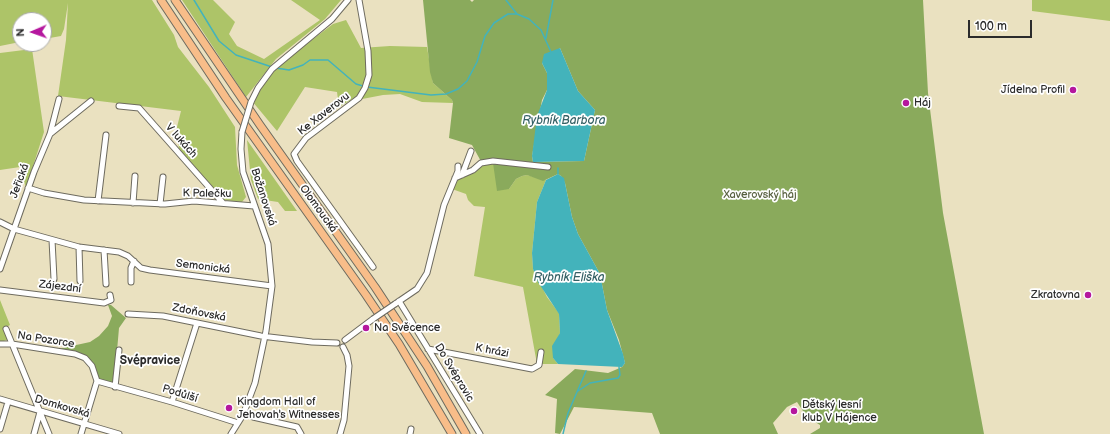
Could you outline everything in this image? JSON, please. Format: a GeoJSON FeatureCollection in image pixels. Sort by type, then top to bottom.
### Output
{"type":"FeatureCollection","features":[{"type":"Feature","properties":{"kind":"highway","name":"Olomoucká"},"geometry":{"type":"LineString","coordinates":[[161,0],[226,98],[370,301],[429,394],[452,434]]}},
{"type":"Feature","properties":{"kind":"highway","name":"Olomoucká"},"geometry":{"type":"LineString","coordinates":[[175,0],[256,119],[380,293],[427,366],[466,434]]}},
{"type":"Feature","properties":{"kind":"street","name":"Božanovská"},"geometry":{"type":"LineString","coordinates":[[231,434],[246,408],[255,383],[265,336],[272,286],[268,244],[246,183],[241,160],[242,132],[251,102],[258,88],[273,68],[332,19],[348,0]]}},
{"type":"Feature","properties":{"kind":"street","name":"Ke Xaverovu"},"geometry":{"type":"LineString","coordinates":[[359,0],[368,51],[369,75],[366,86],[359,98],[306,138],[294,154],[297,161],[373,267]]}},
{"type":"Feature","properties":{"kind":"street","name":"Jeřická"},"geometry":{"type":"LineString","coordinates":[[0,269],[28,188],[50,134],[59,99]]}},
{"type":"Feature","properties":{"kind":"street"},"geometry":{"type":"LineString","coordinates":[[50,134],[91,101]]}},
{"type":"Feature","properties":{"kind":"street","name":"V lukách"},"geometry":{"type":"LineString","coordinates":[[119,106],[138,108],[222,203]]}},
{"type":"Feature","properties":{"kind":"street"},"geometry":{"type":"LineString","coordinates":[[98,201],[106,135]]}},
{"type":"Feature","properties":{"kind":"street"},"geometry":{"type":"LineString","coordinates":[[461,176],[465,171],[472,150]]}},
{"type":"Feature","properties":{"kind":"street"},"geometry":{"type":"LineString","coordinates":[[455,178],[473,170],[481,163],[493,162],[548,167]]}},
{"type":"Feature","properties":{"kind":"street"},"geometry":{"type":"LineString","coordinates":[[343,347],[346,343],[345,340],[417,289],[427,273],[444,205],[459,169],[458,166]]}},
{"type":"Feature","properties":{"kind":"street"},"geometry":{"type":"LineString","coordinates":[[134,204],[135,176]]}},
{"type":"Feature","properties":{"kind":"street"},"geometry":{"type":"LineString","coordinates":[[160,204],[163,177]]}},
{"type":"Feature","properties":{"kind":"street","name":"K Palečku"},"geometry":{"type":"LineString","coordinates":[[28,188],[68,197],[134,204],[160,204],[194,201],[254,206]]}},
{"type":"Feature","properties":{"kind":"street","name":"Semonická"},"geometry":{"type":"LineString","coordinates":[[0,222],[14,229],[79,247],[124,254],[141,268],[272,286]]}},
{"type":"Feature","properties":{"kind":"street"},"geometry":{"type":"LineString","coordinates":[[52,240],[54,279]]}},
{"type":"Feature","properties":{"kind":"street"},"geometry":{"type":"LineString","coordinates":[[79,247],[80,280]]}},
{"type":"Feature","properties":{"kind":"street"},"geometry":{"type":"LineString","coordinates":[[104,250],[106,284]]}},
{"type":"Feature","properties":{"kind":"street"},"geometry":{"type":"LineString","coordinates":[[131,282],[131,268],[134,261]]}},
{"type":"Feature","properties":{"kind":"street","name":"Zájezdní"},"geometry":{"type":"LineString","coordinates":[[0,290],[104,303],[112,300],[110,295]]}},
{"type":"Feature","properties":{"kind":"street","name":"Do Svépravic"},"geometry":{"type":"LineString","coordinates":[[397,303],[428,349],[480,434]]}},
{"type":"Feature","properties":{"kind":"street","name":"Zdoňovská"},"geometry":{"type":"LineString","coordinates":[[128,314],[163,316],[265,336],[312,342],[337,343]]}},
{"type":"Feature","properties":{"kind":"street"},"geometry":{"type":"LineString","coordinates":[[172,402],[197,323]]}},
{"type":"Feature","properties":{"kind":"street"},"geometry":{"type":"LineString","coordinates":[[6,329],[49,434]]}},
{"type":"Feature","properties":{"kind":"street"},"geometry":{"type":"LineString","coordinates":[[340,434],[344,420],[349,366],[348,355],[343,347],[339,347],[337,343],[340,338],[345,340]]}},
{"type":"Feature","properties":{"kind":"street","name":"Na Pozorce"},"geometry":{"type":"LineString","coordinates":[[0,344],[12,344],[75,354],[85,358],[92,366],[97,381]]}},
{"type":"Feature","properties":{"kind":"street","name":"K hrázi"},"geometry":{"type":"LineString","coordinates":[[428,349],[532,369],[540,364],[541,352]]}},
{"type":"Feature","properties":{"kind":"street"},"geometry":{"type":"LineString","coordinates":[[115,387],[119,350]]}},
{"type":"Feature","properties":{"kind":"street"},"geometry":{"type":"LineString","coordinates":[[80,434],[97,381]]}},
{"type":"Feature","properties":{"kind":"street","name":"Podůlší"},"geometry":{"type":"LineString","coordinates":[[97,381],[172,402],[238,423]]}},
{"type":"Feature","properties":{"kind":"street","name":"Domkovská"},"geometry":{"type":"LineString","coordinates":[[0,399],[119,434]]}},
{"type":"Feature","properties":{"kind":"street"},"geometry":{"type":"LineString","coordinates":[[0,429],[8,402]]}},
{"type":"Feature","properties":{"kind":"street"},"geometry":{"type":"LineString","coordinates":[[34,434],[40,411]]}},
{"type":"Feature","properties":{"kind":"street"},"geometry":{"type":"LineString","coordinates":[[253,417],[297,427],[301,434]]}},
{"type":"Feature","properties":{"kind":"green space"},"geometry":{"type":"Polygon","coordinates":[[[0,0],[152,0],[174,35],[178,47],[209,87],[235,127],[237,165],[246,197],[242,202],[223,200],[179,150],[177,127],[181,111],[58,96],[66,40],[68,3],[64,29],[61,36],[52,38],[52,12],[12,12],[12,44],[0,46],[0,0]]]}},
{"type":"Feature","properties":{"kind":"green space"},"geometry":{"type":"Polygon","coordinates":[[[182,0],[213,0],[235,22],[229,34],[237,46],[264,59],[320,20],[291,0],[341,0],[325,19],[276,59],[246,97],[182,0]]]}},
{"type":"Feature","properties":{"kind":"green space","name":"Xaverovský háj"},"geometry":{"type":"Polygon","coordinates":[[[423,0],[470,0],[472,2],[474,0],[923,0],[928,93],[943,213],[984,434],[810,434],[820,428],[820,425],[807,417],[797,402],[787,407],[773,423],[778,434],[660,434],[652,413],[574,407],[560,434],[555,433],[557,399],[545,395],[575,369],[608,373],[622,367],[625,363],[619,340],[607,310],[600,274],[578,234],[572,217],[565,183],[561,176],[558,174],[543,181],[527,175],[522,176],[516,179],[509,189],[497,191],[493,163],[483,165],[472,145],[449,138],[453,103],[452,100],[433,83],[430,72],[423,0]],[[560,48],[542,63],[547,73],[547,90],[542,100],[532,156],[533,162],[584,161],[595,110],[578,91],[560,48]]]}},
{"type":"Feature","properties":{"kind":"green space"},"geometry":{"type":"Polygon","coordinates":[[[1032,0],[1110,0],[1110,21],[1032,11],[1032,0]]]}},
{"type":"Feature","properties":{"kind":"green space"},"geometry":{"type":"Polygon","coordinates":[[[346,20],[361,48],[390,46],[427,47],[433,83],[452,100],[453,103],[422,102],[400,94],[383,95],[357,100],[354,98],[339,107],[337,92],[305,87],[277,131],[252,101],[268,77],[288,58],[333,24],[346,20]]]}},
{"type":"Feature","properties":{"kind":"green space"},"geometry":{"type":"Polygon","coordinates":[[[32,52],[44,132],[26,188],[20,167],[0,170],[0,53],[32,52]]]}},
{"type":"Feature","properties":{"kind":"green space"},"geometry":{"type":"Polygon","coordinates":[[[247,140],[297,211],[285,211],[278,202],[258,199],[251,180],[247,140]]]}},
{"type":"Feature","properties":{"kind":"green space"},"geometry":{"type":"Polygon","coordinates":[[[493,163],[509,189],[516,179],[522,176],[527,175],[546,180],[537,202],[532,253],[533,269],[547,297],[559,313],[560,333],[553,358],[558,364],[537,364],[523,287],[474,276],[485,207],[474,206],[468,200],[466,194],[452,189],[457,180],[483,165],[493,163]]]}},
{"type":"Feature","properties":{"kind":"green space"},"geometry":{"type":"Polygon","coordinates":[[[0,300],[10,325],[5,328],[7,340],[0,342],[0,300]]]}},
{"type":"Feature","properties":{"kind":"green space"},"geometry":{"type":"Polygon","coordinates":[[[108,305],[111,305],[126,318],[119,328],[114,385],[97,379],[93,366],[87,357],[79,353],[58,349],[90,342],[99,336],[108,326],[112,316],[108,305]]]}},
{"type":"Feature","properties":{"kind":"water","name":"Rybník Barbora"},"geometry":{"type":"Polygon","coordinates":[[[560,48],[578,91],[595,110],[584,161],[533,162],[532,156],[537,116],[547,90],[547,73],[542,63],[544,54],[560,48]]]}},
{"type":"Feature","properties":{"kind":"water","name":"Rybník Eliška"},"geometry":{"type":"Polygon","coordinates":[[[558,174],[564,178],[572,217],[578,234],[600,274],[607,310],[623,354],[625,363],[622,367],[558,364],[553,358],[552,346],[560,333],[559,314],[538,282],[533,269],[532,253],[537,202],[546,180],[558,174]]]}},
{"type":"Feature","properties":{"kind":"waterway"},"geometry":{"type":"LineString","coordinates":[[194,0],[219,41],[236,55],[272,67]]}},
{"type":"Feature","properties":{"kind":"waterway"},"geometry":{"type":"LineString","coordinates":[[506,0],[517,14]]}},
{"type":"Feature","properties":{"kind":"waterway"},"geometry":{"type":"LineString","coordinates":[[546,38],[553,0]]}},
{"type":"Feature","properties":{"kind":"waterway"},"geometry":{"type":"LineString","coordinates":[[367,87],[431,95],[446,94],[458,89],[467,81],[477,62],[485,36],[494,23],[508,14],[517,14],[529,19],[541,30],[551,52]]}},
{"type":"Feature","properties":{"kind":"waterway"},"geometry":{"type":"LineString","coordinates":[[276,68],[289,70],[303,65],[310,60],[328,60],[356,84],[363,86]]}},
{"type":"Feature","properties":{"kind":"waterway"},"geometry":{"type":"LineString","coordinates":[[558,168],[558,174]]}},
{"type":"Feature","properties":{"kind":"waterway"},"geometry":{"type":"LineString","coordinates":[[578,391],[590,383],[618,378],[620,375],[619,367]]}},
{"type":"Feature","properties":{"kind":"waterway"},"geometry":{"type":"LineString","coordinates":[[563,434],[568,413],[586,371]]}},
{"type":"Feature","properties":{"kind":"place","name":"Jídelna Profil"},"geometry":{"type":"Point","coordinates":[1073,90]}},
{"type":"Feature","properties":{"kind":"place","name":"Háj"},"geometry":{"type":"Point","coordinates":[906,103]}},
{"type":"Feature","properties":{"kind":"place","name":"Zkratovna"},"geometry":{"type":"Point","coordinates":[1088,295]}},
{"type":"Feature","properties":{"kind":"place","name":"Na Svěcence"},"geometry":{"type":"Point","coordinates":[366,328]}},
{"type":"Feature","properties":{"kind":"place","name":"Kingdom Hall of Jehovah's Witnesses"},"geometry":{"type":"Point","coordinates":[229,408]}},
{"type":"Feature","properties":{"kind":"place","name":"Dětský lesní klub V Hájence"},"geometry":{"type":"Point","coordinates":[794,411]}},
{"type":"Feature","properties":{"kind":"district","name":"Svépravice"},"geometry":{"type":"Point","coordinates":[150,361]}}]}
